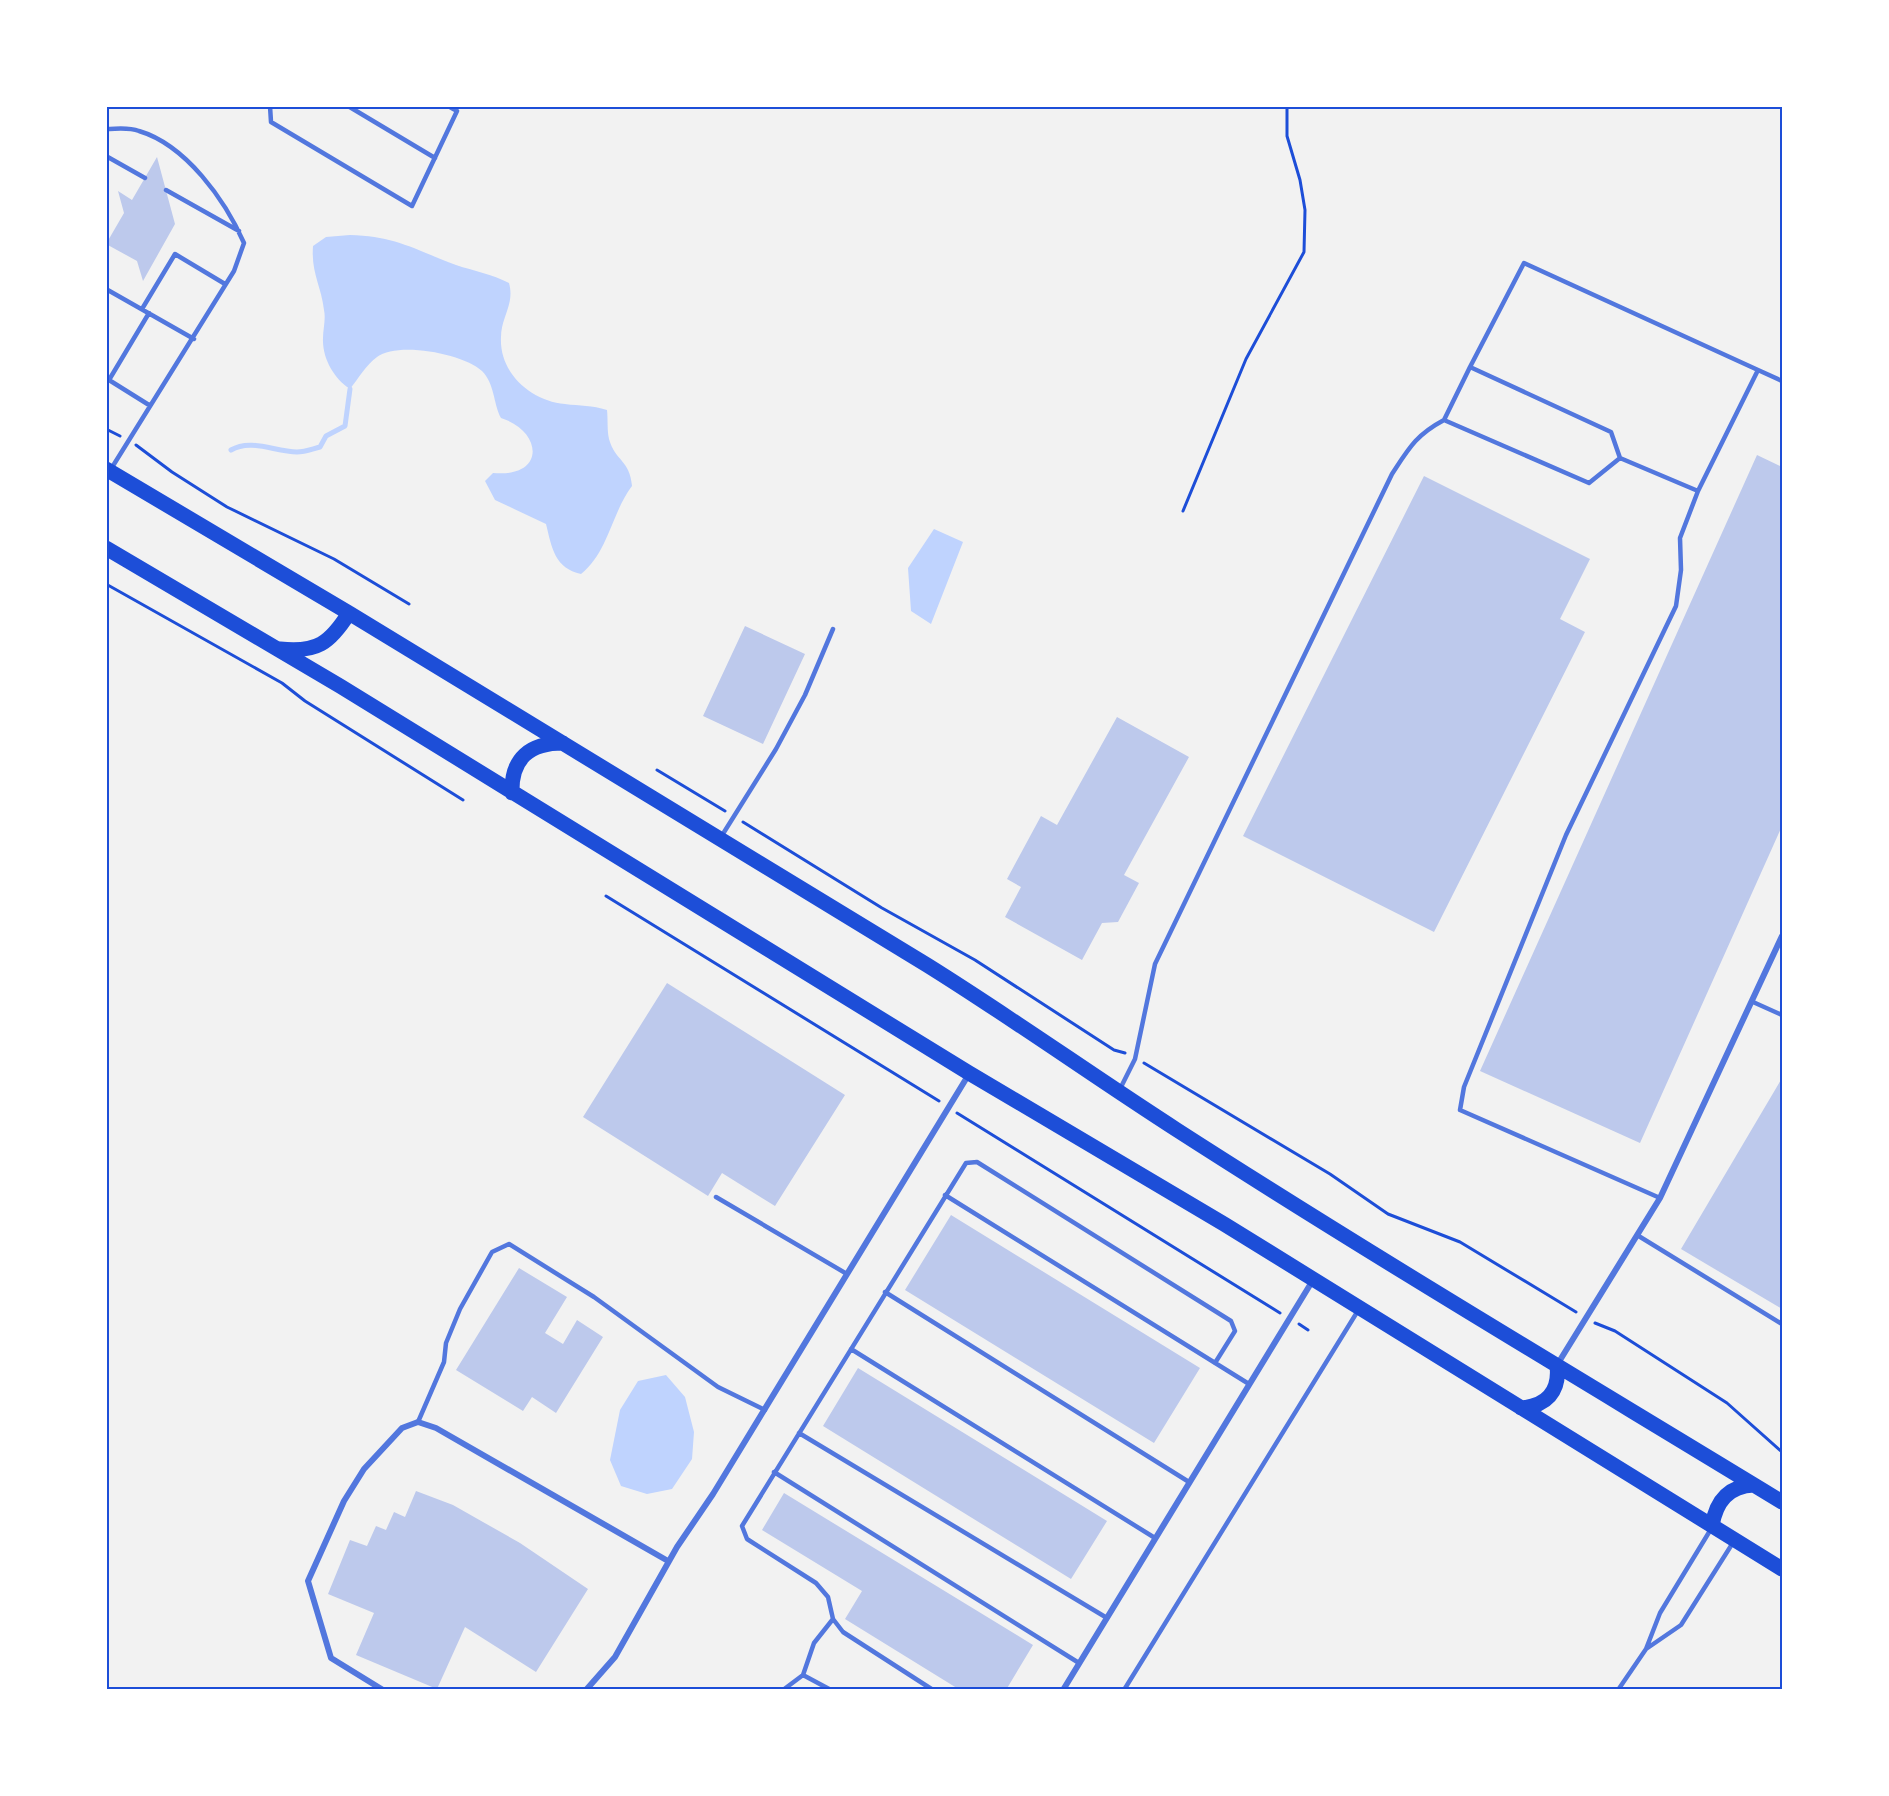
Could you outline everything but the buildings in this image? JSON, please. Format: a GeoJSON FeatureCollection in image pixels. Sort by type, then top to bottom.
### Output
{"type":"FeatureCollection","features":[{"type":"Feature","properties":{"kind":"main road"},"geometry":{"type":"LineString","coordinates":[[108,470],[349,613],[997,1009],[1119,1091],[1405,1274],[1782,1502]]}},
{"type":"Feature","properties":{"kind":"main road"},"geometry":{"type":"LineString","coordinates":[[106,548],[277,648],[969,1073],[1360,1308],[1782,1569]]}},
{"type":"Feature","properties":{"kind":"main road"},"geometry":{"type":"LineString","coordinates":[[277,648],[306,650],[317,646],[336,633],[349,613]]}},
{"type":"Feature","properties":{"kind":"main road"},"geometry":{"type":"LineString","coordinates":[[512,793],[514,771],[527,753],[546,743],[563,743]]}},
{"type":"Feature","properties":{"kind":"main road"},"geometry":{"type":"LineString","coordinates":[[1521,1408],[1536,1407],[1552,1395],[1558,1376],[1557,1366]]}},
{"type":"Feature","properties":{"kind":"main road"},"geometry":{"type":"LineString","coordinates":[[1712,1526],[1718,1506],[1724,1496],[1742,1485],[1754,1485]]}},
{"type":"Feature","properties":{"kind":"street"},"geometry":{"type":"LineString","coordinates":[[1557,1366],[1660,1198],[1782,936]]}},
{"type":"Feature","properties":{"kind":"street"},"geometry":{"type":"LineString","coordinates":[[586,1689],[615,1657],[668,1562],[765,1410],[969,1073]]}},
{"type":"Feature","properties":{"kind":"street"},"geometry":{"type":"LineString","coordinates":[[1063,1689],[1313,1280]]}},
{"type":"Feature","properties":{"kind":"street"},"geometry":{"type":"LineString","coordinates":[[383,1689],[331,1658],[308,1581],[353,1484],[402,1428],[418,1422],[435,1428],[668,1562]]}},
{"type":"Feature","properties":{"kind":"lane"},"geometry":{"type":"LineString","coordinates":[[270,106],[271,122],[412,206],[457,111],[448,106]]}},
{"type":"Feature","properties":{"kind":"lane"},"geometry":{"type":"LineString","coordinates":[[348,106],[435,158]]}},
{"type":"Feature","properties":{"kind":"lane"},"geometry":{"type":"LineString","coordinates":[[106,129],[126,128],[140,131],[168,145],[212,186],[230,212],[244,243],[234,271],[194,339],[108,470]]}},
{"type":"Feature","properties":{"kind":"lane"},"geometry":{"type":"LineString","coordinates":[[106,156],[145,178]]}},
{"type":"Feature","properties":{"kind":"lane"},"geometry":{"type":"LineString","coordinates":[[166,190],[239,231]]}},
{"type":"Feature","properties":{"kind":"lane"},"geometry":{"type":"LineString","coordinates":[[142,309],[175,254],[225,284]]}},
{"type":"Feature","properties":{"kind":"lane"},"geometry":{"type":"LineString","coordinates":[[1119,1091],[1135,1059],[1155,964],[1392,474],[1423,432],[1444,420],[1524,263],[1782,381]]}},
{"type":"Feature","properties":{"kind":"lane"},"geometry":{"type":"LineString","coordinates":[[106,289],[194,339]]}},
{"type":"Feature","properties":{"kind":"lane"},"geometry":{"type":"LineString","coordinates":[[149,314],[110,380],[149,405]]}},
{"type":"Feature","properties":{"kind":"lane"},"geometry":{"type":"LineString","coordinates":[[1470,367],[1611,432],[1620,458],[1698,491]]}},
{"type":"Feature","properties":{"kind":"lane"},"geometry":{"type":"LineString","coordinates":[[1660,1198],[1460,1110],[1464,1087],[1566,835],[1676,606],[1681,570],[1680,538],[1698,491],[1758,370]]}},
{"type":"Feature","properties":{"kind":"lane"},"geometry":{"type":"LineString","coordinates":[[1444,420],[1588,483],[1620,458]]}},
{"type":"Feature","properties":{"kind":"lane"},"geometry":{"type":"LineString","coordinates":[[719,839],[751,792],[786,731],[833,629]]}},
{"type":"Feature","properties":{"kind":"lane"},"geometry":{"type":"LineString","coordinates":[[1753,1002],[1782,1015]]}},
{"type":"Feature","properties":{"kind":"lane"},"geometry":{"type":"LineString","coordinates":[[933,1689],[843,1632],[833,1618],[828,1597],[816,1583],[747,1539],[742,1526],[966,1163],[977,1162],[1231,1321],[1235,1331],[1215,1363]]}},
{"type":"Feature","properties":{"kind":"lane"},"geometry":{"type":"LineString","coordinates":[[945,1195],[1249,1384]]}},
{"type":"Feature","properties":{"kind":"lane"},"geometry":{"type":"LineString","coordinates":[[716,1197],[847,1274]]}},
{"type":"Feature","properties":{"kind":"lane"},"geometry":{"type":"LineString","coordinates":[[1637,1235],[1782,1323]]}},
{"type":"Feature","properties":{"kind":"lane"},"geometry":{"type":"LineString","coordinates":[[418,1422],[444,1362],[446,1343],[460,1309],[492,1252],[508,1244],[594,1297],[718,1387],[765,1410]]}},
{"type":"Feature","properties":{"kind":"lane"},"geometry":{"type":"LineString","coordinates":[[885,1292],[1189,1482]]}},
{"type":"Feature","properties":{"kind":"lane"},"geometry":{"type":"LineString","coordinates":[[1124,1689],[1360,1308]]}},
{"type":"Feature","properties":{"kind":"lane"},"geometry":{"type":"LineString","coordinates":[[851,1349],[1155,1538]]}},
{"type":"Feature","properties":{"kind":"lane"},"geometry":{"type":"LineString","coordinates":[[798,1433],[1107,1618]]}},
{"type":"Feature","properties":{"kind":"lane"},"geometry":{"type":"LineString","coordinates":[[774,1473],[1079,1664]]}},
{"type":"Feature","properties":{"kind":"lane"},"geometry":{"type":"LineString","coordinates":[[1618,1689],[1646,1649],[1660,1613],[1712,1526]]}},
{"type":"Feature","properties":{"kind":"lane"},"geometry":{"type":"LineString","coordinates":[[1646,1649],[1681,1625],[1734,1540]]}},
{"type":"Feature","properties":{"kind":"lane"},"geometry":{"type":"LineString","coordinates":[[783,1689],[803,1675],[814,1643],[833,1618]]}},
{"type":"Feature","properties":{"kind":"lane"},"geometry":{"type":"LineString","coordinates":[[803,1675],[831,1689]]}},
{"type":"Feature","properties":{"kind":"path"},"geometry":{"type":"LineString","coordinates":[[1183,511],[1246,359],[1304,252],[1305,210],[1300,180],[1287,136],[1287,106]]}},
{"type":"Feature","properties":{"kind":"path"},"geometry":{"type":"LineString","coordinates":[[106,429],[129,441],[227,507],[334,559],[409,604]]}},
{"type":"Feature","properties":{"kind":"path"},"geometry":{"type":"LineString","coordinates":[[106,584],[282,683],[305,701],[463,800]]}},
{"type":"Feature","properties":{"kind":"path"},"geometry":{"type":"LineString","coordinates":[[657,770],[882,908],[975,960],[1114,1050],[1135,1059],[1330,1174],[1388,1214],[1460,1242],[1572,1309]]}},
{"type":"Feature","properties":{"kind":"path"},"geometry":{"type":"LineString","coordinates":[[606,896],[934,1098]]}},
{"type":"Feature","properties":{"kind":"path"},"geometry":{"type":"LineString","coordinates":[[962,1116],[1279,1312]]}},
{"type":"Feature","properties":{"kind":"path"},"geometry":{"type":"LineString","coordinates":[[1300,1325],[1308,1330]]}},
{"type":"Feature","properties":{"kind":"path"},"geometry":{"type":"LineString","coordinates":[[1600,1326],[1615,1331],[1727,1403],[1782,1452]]}},
{"type":"Feature","properties":{"kind":"water"},"geometry":{"type":"Polygon","coordinates":[[[350,235],[393,241],[509,283],[509,304],[501,337],[505,362],[511,373],[529,391],[552,402],[607,410],[609,439],[631,477],[632,486],[619,508],[598,555],[581,574],[565,567],[560,562],[553,549],[546,524],[495,500],[485,481],[493,473],[510,473],[523,468],[530,461],[533,452],[531,442],[525,433],[515,424],[501,418],[492,388],[482,371],[461,359],[446,355],[400,350],[387,352],[373,360],[350,389],[334,374],[323,346],[325,313],[313,264],[313,246],[326,237],[350,235]]]}},
{"type":"Feature","properties":{"kind":"water"},"geometry":{"type":"Polygon","coordinates":[[[934,529],[963,542],[931,624],[911,611],[908,568],[934,529]]]}},
{"type":"Feature","properties":{"kind":"water"},"geometry":{"type":"Polygon","coordinates":[[[666,1375],[685,1397],[694,1432],[692,1459],[672,1489],[647,1494],[621,1486],[610,1460],[620,1410],[638,1381],[666,1375]]]}},
{"type":"Feature","properties":{"kind":"waterway"},"geometry":{"type":"LineString","coordinates":[[231,450],[247,445],[297,452],[320,447],[326,436],[345,426],[350,389]]}}]}
